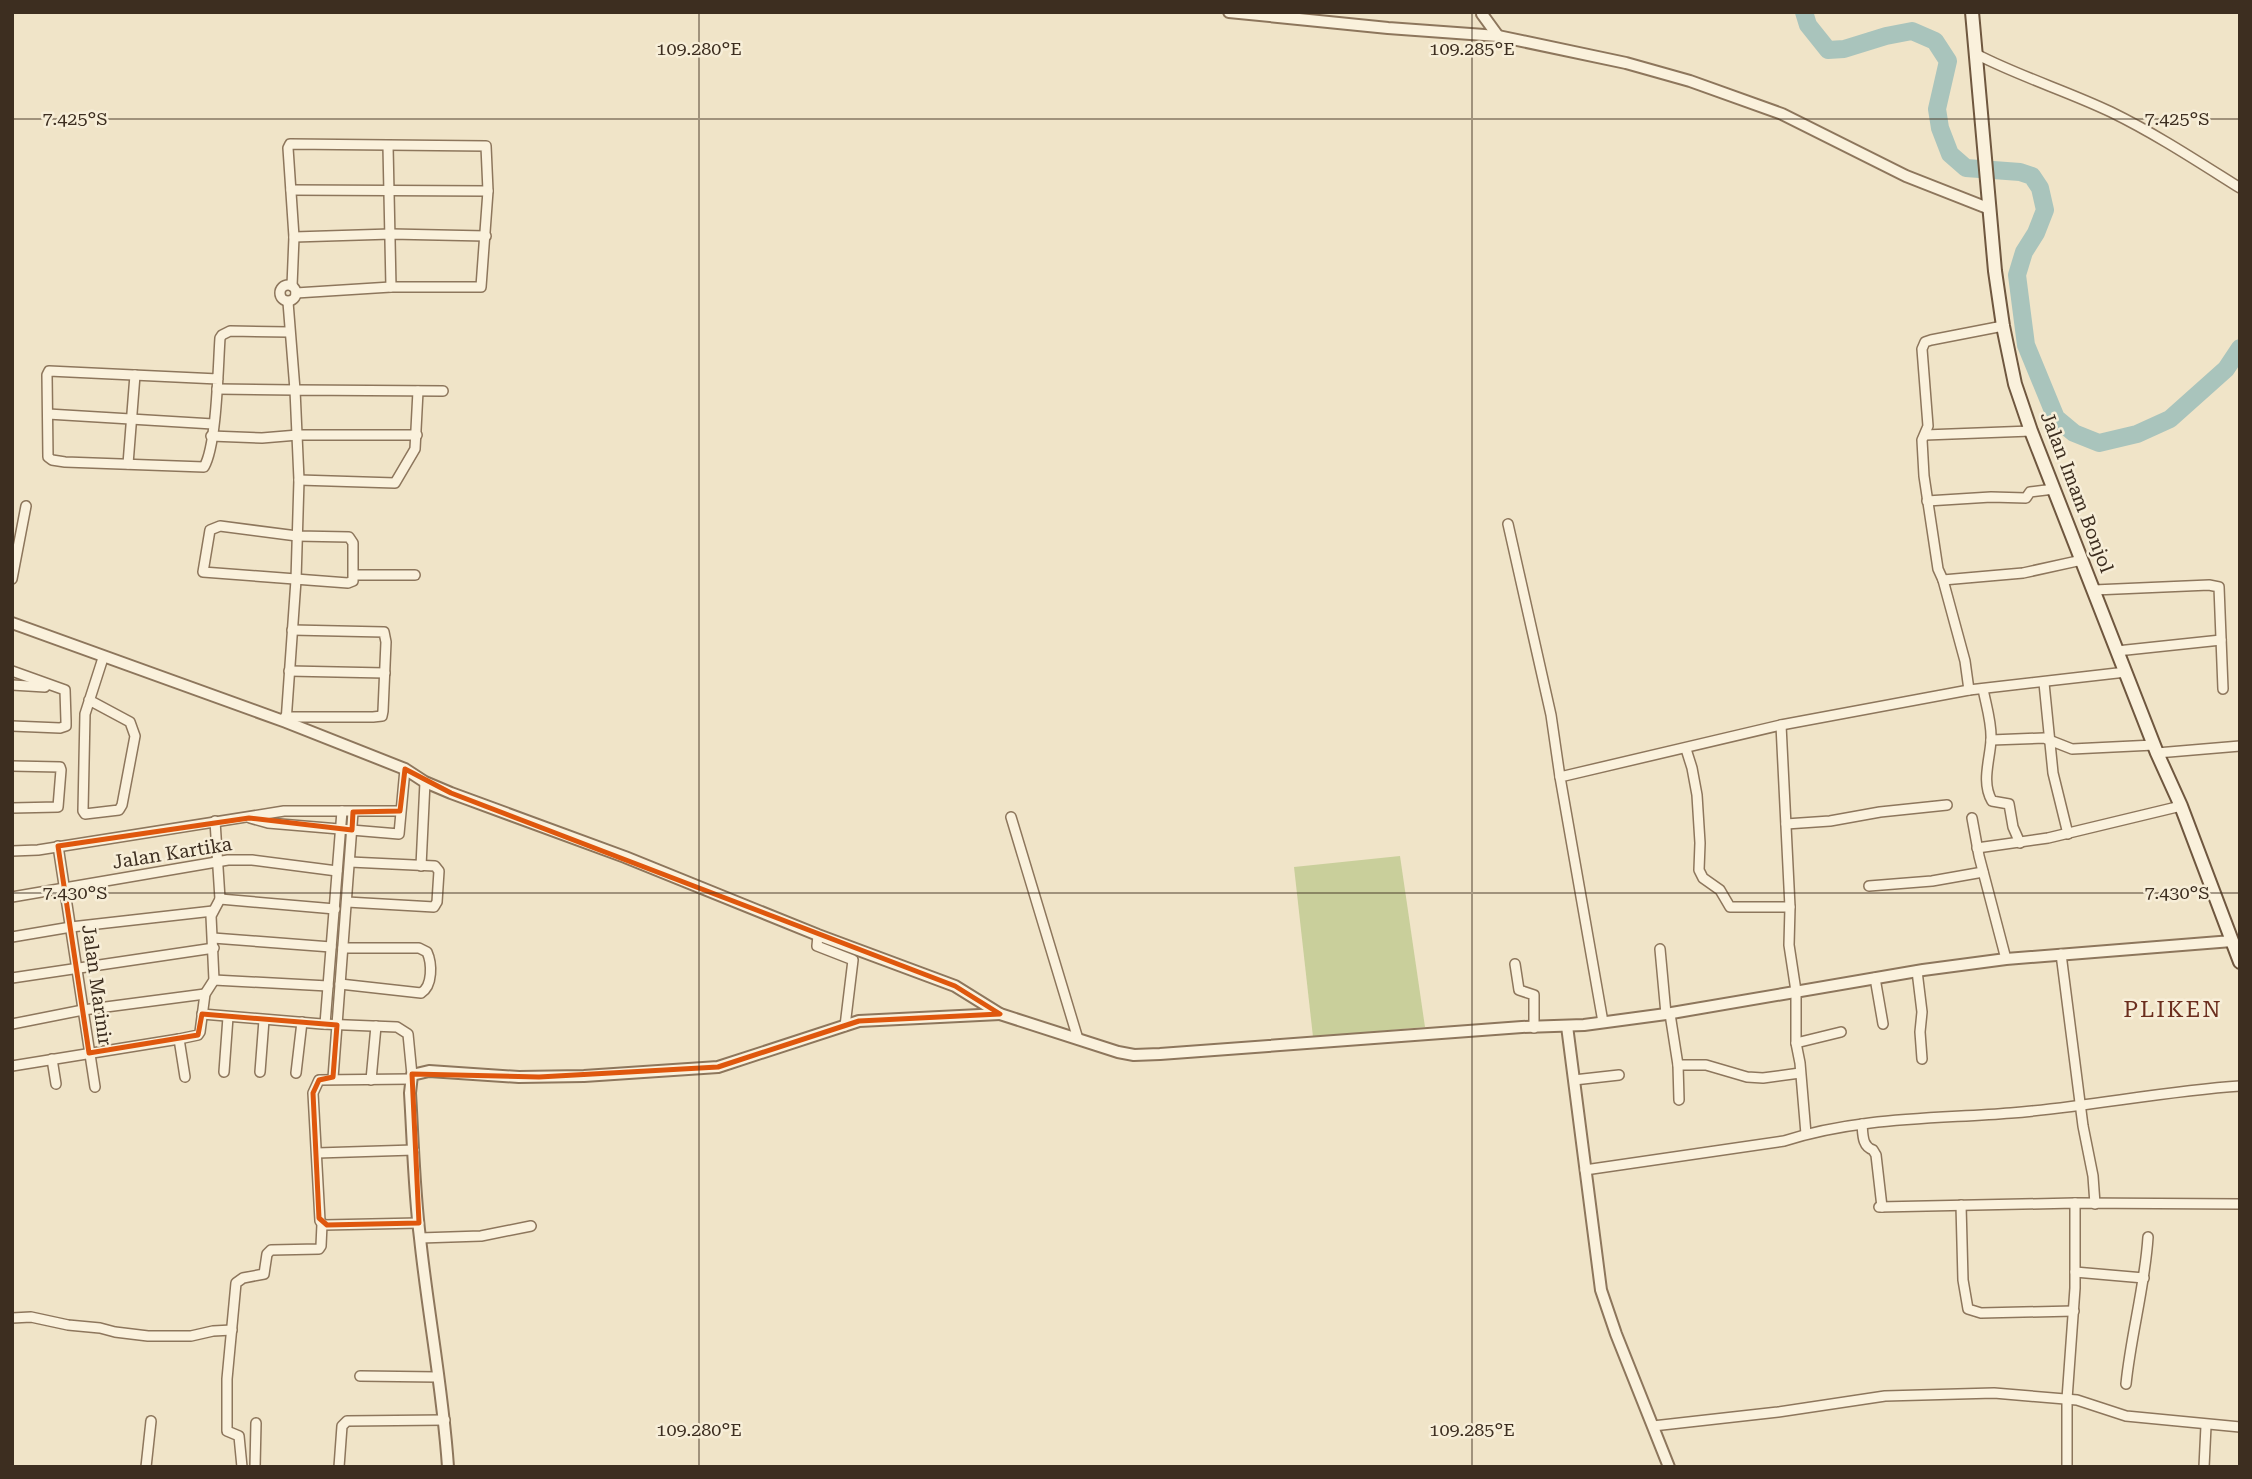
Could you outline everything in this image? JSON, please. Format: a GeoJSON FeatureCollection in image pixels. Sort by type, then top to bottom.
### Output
{"type":"FeatureCollection","features":[{"type":"Feature","properties":{"kind":"main road","name":"Jalan Imam Bonjol"},"geometry":{"type":"LineString","coordinates":[[1972,12],[2003,326],[2015,384],[2117,651],[2239,957]]}},
{"type":"Feature","properties":{"kind":"street"},"geometry":{"type":"LineString","coordinates":[[1229,12],[1498,36],[1626,63],[1690,81],[1782,114],[1906,176],[1990,209]]}},
{"type":"Feature","properties":{"kind":"street"},"geometry":{"type":"LineString","coordinates":[[1474,34],[1481,13]]}},
{"type":"Feature","properties":{"kind":"street"},"geometry":{"type":"LineString","coordinates":[[1481,13],[1498,36]]}},
{"type":"Feature","properties":{"kind":"street"},"geometry":{"type":"LineString","coordinates":[[1978,55],[2016,75],[2129,122],[2162,139],[2240,188]]}},
{"type":"Feature","properties":{"kind":"street"},"geometry":{"type":"LineString","coordinates":[[288,302],[281,299],[280,292],[284,286],[294,289],[480,288],[488,191],[486,146],[292,144],[288,148],[294,237],[294,289],[293,300],[288,302]]}},
{"type":"Feature","properties":{"kind":"street"},"geometry":{"type":"LineString","coordinates":[[388,146],[391,288]]}},
{"type":"Feature","properties":{"kind":"street"},"geometry":{"type":"LineString","coordinates":[[291,190],[488,191]]}},
{"type":"Feature","properties":{"kind":"street"},"geometry":{"type":"LineString","coordinates":[[294,237],[391,234],[486,236]]}},
{"type":"Feature","properties":{"kind":"street"},"geometry":{"type":"LineString","coordinates":[[286,720],[296,580],[299,480],[288,302]]}},
{"type":"Feature","properties":{"kind":"street"},"geometry":{"type":"LineString","coordinates":[[1969,690],[1965,660],[1938,569],[1927,501],[1922,455],[1922,440],[1928,426],[1922,345],[1937,338],[2003,326]]}},
{"type":"Feature","properties":{"kind":"street"},"geometry":{"type":"LineString","coordinates":[[289,332],[225,332],[220,338],[217,384],[213,424],[204,467],[50,460],[47,375],[50,371],[135,375],[217,384],[295,390],[443,391]]}},
{"type":"Feature","properties":{"kind":"street"},"geometry":{"type":"LineString","coordinates":[[128,464],[135,375]]}},
{"type":"Feature","properties":{"kind":"street"},"geometry":{"type":"LineString","coordinates":[[299,480],[393,484],[415,449],[418,391]]}},
{"type":"Feature","properties":{"kind":"street"},"geometry":{"type":"LineString","coordinates":[[48,414],[213,424]]}},
{"type":"Feature","properties":{"kind":"street"},"geometry":{"type":"LineString","coordinates":[[1925,435],[2031,431]]}},
{"type":"Feature","properties":{"kind":"street"},"geometry":{"type":"LineString","coordinates":[[211,436],[262,438],[298,435],[417,435]]}},
{"type":"Feature","properties":{"kind":"street"},"geometry":{"type":"LineString","coordinates":[[1927,501],[1991,496],[2026,498],[2030,492],[2054,489]]}},
{"type":"Feature","properties":{"kind":"street"},"geometry":{"type":"LineString","coordinates":[[12,579],[26,506]]}},
{"type":"Feature","properties":{"kind":"street"},"geometry":{"type":"LineString","coordinates":[[1508,524],[1550,715],[1603,1022]]}},
{"type":"Feature","properties":{"kind":"street"},"geometry":{"type":"LineString","coordinates":[[220,526],[297,536],[349,537],[354,543],[354,575],[353,581],[348,583],[205,573],[202,568],[213,527],[220,526]]}},
{"type":"Feature","properties":{"kind":"street"},"geometry":{"type":"LineString","coordinates":[[1943,580],[2023,573],[2082,560]]}},
{"type":"Feature","properties":{"kind":"street"},"geometry":{"type":"LineString","coordinates":[[354,575],[415,575]]}},
{"type":"Feature","properties":{"kind":"street"},"geometry":{"type":"LineString","coordinates":[[2094,590],[2216,585],[2220,588],[2223,689]]}},
{"type":"Feature","properties":{"kind":"street"},"geometry":{"type":"LineString","coordinates":[[12,623],[103,658],[286,720],[405,769],[425,782],[955,986],[1000,1014],[1134,1055],[1603,1022],[1668,1014],[1917,971],[2006,959],[2232,941]]}},
{"type":"Feature","properties":{"kind":"street"},"geometry":{"type":"LineString","coordinates":[[286,720],[382,716],[386,673],[384,632],[292,630]]}},
{"type":"Feature","properties":{"kind":"street"},"geometry":{"type":"LineString","coordinates":[[2117,651],[2221,640]]}},
{"type":"Feature","properties":{"kind":"street"},"geometry":{"type":"LineString","coordinates":[[89,700],[130,722],[135,736],[122,806],[119,810],[93,815],[83,811],[85,714],[89,700],[103,658]]}},
{"type":"Feature","properties":{"kind":"street"},"geometry":{"type":"LineString","coordinates":[[12,671],[53,688]]}},
{"type":"Feature","properties":{"kind":"street"},"geometry":{"type":"LineString","coordinates":[[289,671],[386,673]]}},
{"type":"Feature","properties":{"kind":"street"},"geometry":{"type":"LineString","coordinates":[[1560,777],[1781,725],[1969,690],[2126,672]]}},
{"type":"Feature","properties":{"kind":"street"},"geometry":{"type":"LineString","coordinates":[[2044,683],[2053,773],[2068,834]]}},
{"type":"Feature","properties":{"kind":"street"},"geometry":{"type":"LineString","coordinates":[[12,685],[65,690],[65,726],[12,726]]}},
{"type":"Feature","properties":{"kind":"street"},"geometry":{"type":"LineString","coordinates":[[1983,689],[1991,740],[1987,763],[1989,793],[1992,801],[2009,804],[2013,827],[2020,843]]}},
{"type":"Feature","properties":{"kind":"street"},"geometry":{"type":"LineString","coordinates":[[1781,725],[1790,908],[1789,944],[1796,991],[1796,1043],[1806,1134]]}},
{"type":"Feature","properties":{"kind":"street"},"geometry":{"type":"LineString","coordinates":[[1991,740],[2050,739],[2072,749],[2240,746]]}},
{"type":"Feature","properties":{"kind":"street"},"geometry":{"type":"LineString","coordinates":[[1686,749],[1697,795],[1700,843],[1698,867],[1701,876],[1720,890],[1730,907],[1790,908]]}},
{"type":"Feature","properties":{"kind":"street"},"geometry":{"type":"LineString","coordinates":[[12,766],[60,767],[61,781],[58,807],[12,808]]}},
{"type":"Feature","properties":{"kind":"street"},"geometry":{"type":"LineString","coordinates":[[249,818],[268,823],[399,834],[405,769]]}},
{"type":"Feature","properties":{"kind":"street"},"geometry":{"type":"LineString","coordinates":[[421,866],[425,782]]}},
{"type":"Feature","properties":{"kind":"street"},"geometry":{"type":"LineString","coordinates":[[1786,824],[1830,821],[1947,805]]}},
{"type":"Feature","properties":{"kind":"street"},"geometry":{"type":"LineString","coordinates":[[1977,848],[2068,834],[2181,806]]}},
{"type":"Feature","properties":{"kind":"street"},"geometry":{"type":"LineString","coordinates":[[12,850],[38,850],[284,811],[400,811]]}},
{"type":"Feature","properties":{"kind":"street"},"geometry":{"type":"LineString","coordinates":[[325,1024],[342,811]]}},
{"type":"Feature","properties":{"kind":"street"},"geometry":{"type":"LineString","coordinates":[[333,1078],[354,812]]}},
{"type":"Feature","properties":{"kind":"street"},"geometry":{"type":"LineString","coordinates":[[1012,817],[1078,1039]]}},
{"type":"Feature","properties":{"kind":"street"},"geometry":{"type":"LineString","coordinates":[[1972,818],[1977,848],[2006,959]]}},
{"type":"Feature","properties":{"kind":"street"},"geometry":{"type":"LineString","coordinates":[[12,1066],[198,1035],[202,1028],[205,994],[214,980],[213,911],[220,899],[215,821]]}},
{"type":"Feature","properties":{"kind":"street","name":"Jalan Marinir"},"geometry":{"type":"LineString","coordinates":[[58,846],[95,1087]]}},
{"type":"Feature","properties":{"kind":"street","name":"Jalan Kartika"},"geometry":{"type":"LineString","coordinates":[[12,897],[217,862],[252,860],[337,872]]}},
{"type":"Feature","properties":{"kind":"street"},"geometry":{"type":"LineString","coordinates":[[346,902],[433,907],[437,902],[439,871],[435,866],[350,862]]}},
{"type":"Feature","properties":{"kind":"street"},"geometry":{"type":"LineString","coordinates":[[1869,886],[1932,881],[1983,872]]}},
{"type":"Feature","properties":{"kind":"street"},"geometry":{"type":"LineString","coordinates":[[220,899],[335,909]]}},
{"type":"Feature","properties":{"kind":"street"},"geometry":{"type":"LineString","coordinates":[[12,937],[71,927],[213,911]]}},
{"type":"Feature","properties":{"kind":"street"},"geometry":{"type":"LineString","coordinates":[[818,935],[817,946],[853,960],[845,1026]]}},
{"type":"Feature","properties":{"kind":"street"},"geometry":{"type":"LineString","coordinates":[[213,937],[331,947]]}},
{"type":"Feature","properties":{"kind":"street"},"geometry":{"type":"LineString","coordinates":[[12,978],[214,948]]}},
{"type":"Feature","properties":{"kind":"street"},"geometry":{"type":"LineString","coordinates":[[340,984],[421,992],[427,989],[429,984],[429,957],[427,952],[419,948],[343,948]]}},
{"type":"Feature","properties":{"kind":"street"},"geometry":{"type":"LineString","coordinates":[[1660,949],[1678,1065],[1679,1100]]}},
{"type":"Feature","properties":{"kind":"street"},"geometry":{"type":"LineString","coordinates":[[2061,954],[2095,1204]]}},
{"type":"Feature","properties":{"kind":"street"},"geometry":{"type":"LineString","coordinates":[[1515,964],[1519,990],[1534,995],[1537,1027]]}},
{"type":"Feature","properties":{"kind":"street"},"geometry":{"type":"LineString","coordinates":[[1917,971],[1923,1012],[1920,1032],[1922,1059]]}},
{"type":"Feature","properties":{"kind":"street"},"geometry":{"type":"LineString","coordinates":[[1875,978],[1883,1024]]}},
{"type":"Feature","properties":{"kind":"street"},"geometry":{"type":"LineString","coordinates":[[214,980],[328,986]]}},
{"type":"Feature","properties":{"kind":"street"},"geometry":{"type":"LineString","coordinates":[[12,1024],[83,1010],[205,994]]}},
{"type":"Feature","properties":{"kind":"street"},"geometry":{"type":"LineString","coordinates":[[202,1014],[397,1027],[408,1034],[420,1238],[445,1420],[448,1467]]}},
{"type":"Feature","properties":{"kind":"street"},"geometry":{"type":"LineString","coordinates":[[243,1467],[239,1436],[227,1431],[227,1379],[237,1281],[264,1274],[267,1254],[271,1250],[320,1249],[322,1224],[317,1196],[314,1085],[319,1080],[412,1077],[429,1071],[519,1077],[584,1076],[718,1067],[874,1019],[1000,1014]]}},
{"type":"Feature","properties":{"kind":"street"},"geometry":{"type":"LineString","coordinates":[[224,1072],[228,1017]]}},
{"type":"Feature","properties":{"kind":"street"},"geometry":{"type":"LineString","coordinates":[[260,1072],[264,1020]]}},
{"type":"Feature","properties":{"kind":"street"},"geometry":{"type":"LineString","coordinates":[[296,1073],[302,1022]]}},
{"type":"Feature","properties":{"kind":"street"},"geometry":{"type":"LineString","coordinates":[[371,1080],[376,1026]]}},
{"type":"Feature","properties":{"kind":"street"},"geometry":{"type":"LineString","coordinates":[[1563,1026],[1574,1080],[1601,1290],[1669,1467]]}},
{"type":"Feature","properties":{"kind":"street"},"geometry":{"type":"LineString","coordinates":[[1796,1043],[1842,1032]]}},
{"type":"Feature","properties":{"kind":"street"},"geometry":{"type":"LineString","coordinates":[[179,1039],[185,1077]]}},
{"type":"Feature","properties":{"kind":"street"},"geometry":{"type":"LineString","coordinates":[[52,1059],[56,1084]]}},
{"type":"Feature","properties":{"kind":"street"},"geometry":{"type":"LineString","coordinates":[[1678,1065],[1706,1065],[1747,1077],[1763,1078],[1800,1073]]}},
{"type":"Feature","properties":{"kind":"street"},"geometry":{"type":"LineString","coordinates":[[1574,1080],[1619,1075]]}},
{"type":"Feature","properties":{"kind":"street"},"geometry":{"type":"LineString","coordinates":[[1585,1170],[1783,1140],[1862,1124],[2081,1107],[2139,1096],[2240,1086]]}},
{"type":"Feature","properties":{"kind":"street"},"geometry":{"type":"LineString","coordinates":[[1862,1124],[1864,1144],[1874,1150],[1876,1155],[1881,1207],[2075,1203],[2240,1204]]}},
{"type":"Feature","properties":{"kind":"street"},"geometry":{"type":"LineString","coordinates":[[317,1153],[414,1150]]}},
{"type":"Feature","properties":{"kind":"street"},"geometry":{"type":"LineString","coordinates":[[2067,1467],[2067,1399],[2074,1311],[2075,1203]]}},
{"type":"Feature","properties":{"kind":"street"},"geometry":{"type":"LineString","coordinates":[[1961,1205],[1968,1309],[1981,1312],[2074,1311]]}},
{"type":"Feature","properties":{"kind":"street"},"geometry":{"type":"LineString","coordinates":[[322,1224],[419,1223]]}},
{"type":"Feature","properties":{"kind":"street"},"geometry":{"type":"LineString","coordinates":[[420,1238],[481,1236],[531,1226]]}},
{"type":"Feature","properties":{"kind":"street"},"geometry":{"type":"LineString","coordinates":[[2126,1384],[2144,1278],[2148,1237]]}},
{"type":"Feature","properties":{"kind":"street"},"geometry":{"type":"LineString","coordinates":[[2075,1272],[2144,1278]]}},
{"type":"Feature","properties":{"kind":"street"},"geometry":{"type":"LineString","coordinates":[[12,1318],[31,1317],[148,1336],[191,1336],[232,1330]]}},
{"type":"Feature","properties":{"kind":"street"},"geometry":{"type":"LineString","coordinates":[[360,1376],[437,1377]]}},
{"type":"Feature","properties":{"kind":"street"},"geometry":{"type":"LineString","coordinates":[[1653,1426],[1778,1412],[1885,1396],[1994,1393],[2077,1400],[2126,1416],[2206,1426],[2240,1427]]}},
{"type":"Feature","properties":{"kind":"street"},"geometry":{"type":"LineString","coordinates":[[339,1467],[345,1422],[445,1420]]}},
{"type":"Feature","properties":{"kind":"street"},"geometry":{"type":"LineString","coordinates":[[146,1467],[151,1421]]}},
{"type":"Feature","properties":{"kind":"street"},"geometry":{"type":"LineString","coordinates":[[255,1467],[256,1423]]}},
{"type":"Feature","properties":{"kind":"street"},"geometry":{"type":"LineString","coordinates":[[2204,1467],[2206,1426]]}},
{"type":"Feature","properties":{"kind":"highlighted area"},"geometry":{"type":"Polygon","coordinates":[[[405,769],[451,793],[955,986],[1000,1014],[859,1021],[718,1067],[539,1077],[412,1074],[419,1223],[327,1225],[319,1218],[313,1093],[319,1080],[333,1077],[337,1025],[202,1014],[198,1035],[89,1053],[58,846],[249,818],[352,830],[353,812],[400,811],[405,769]]]}},
{"type":"Feature","properties":{"kind":"green space"},"geometry":{"type":"Polygon","coordinates":[[[1400,856],[1425,1027],[1313,1037],[1294,867],[1400,856]]]}},
{"type":"Feature","properties":{"kind":"waterway"},"geometry":{"type":"LineString","coordinates":[[1804,12],[1808,25],[1828,50],[1844,49],[1912,31],[1935,41],[1948,61],[1937,109],[1940,128],[1950,154],[1966,168],[2020,172],[2032,176],[2040,188],[2045,210],[2036,233],[2024,252],[2017,275],[2026,345],[2056,418],[2074,433],[2099,443],[2137,434],[2170,419],[2226,369],[2240,348]]}},
{"type":"Feature","properties":{"kind":"district","name":"PLIKEN"},"geometry":{"type":"Point","coordinates":[2173,1009]}}]}
